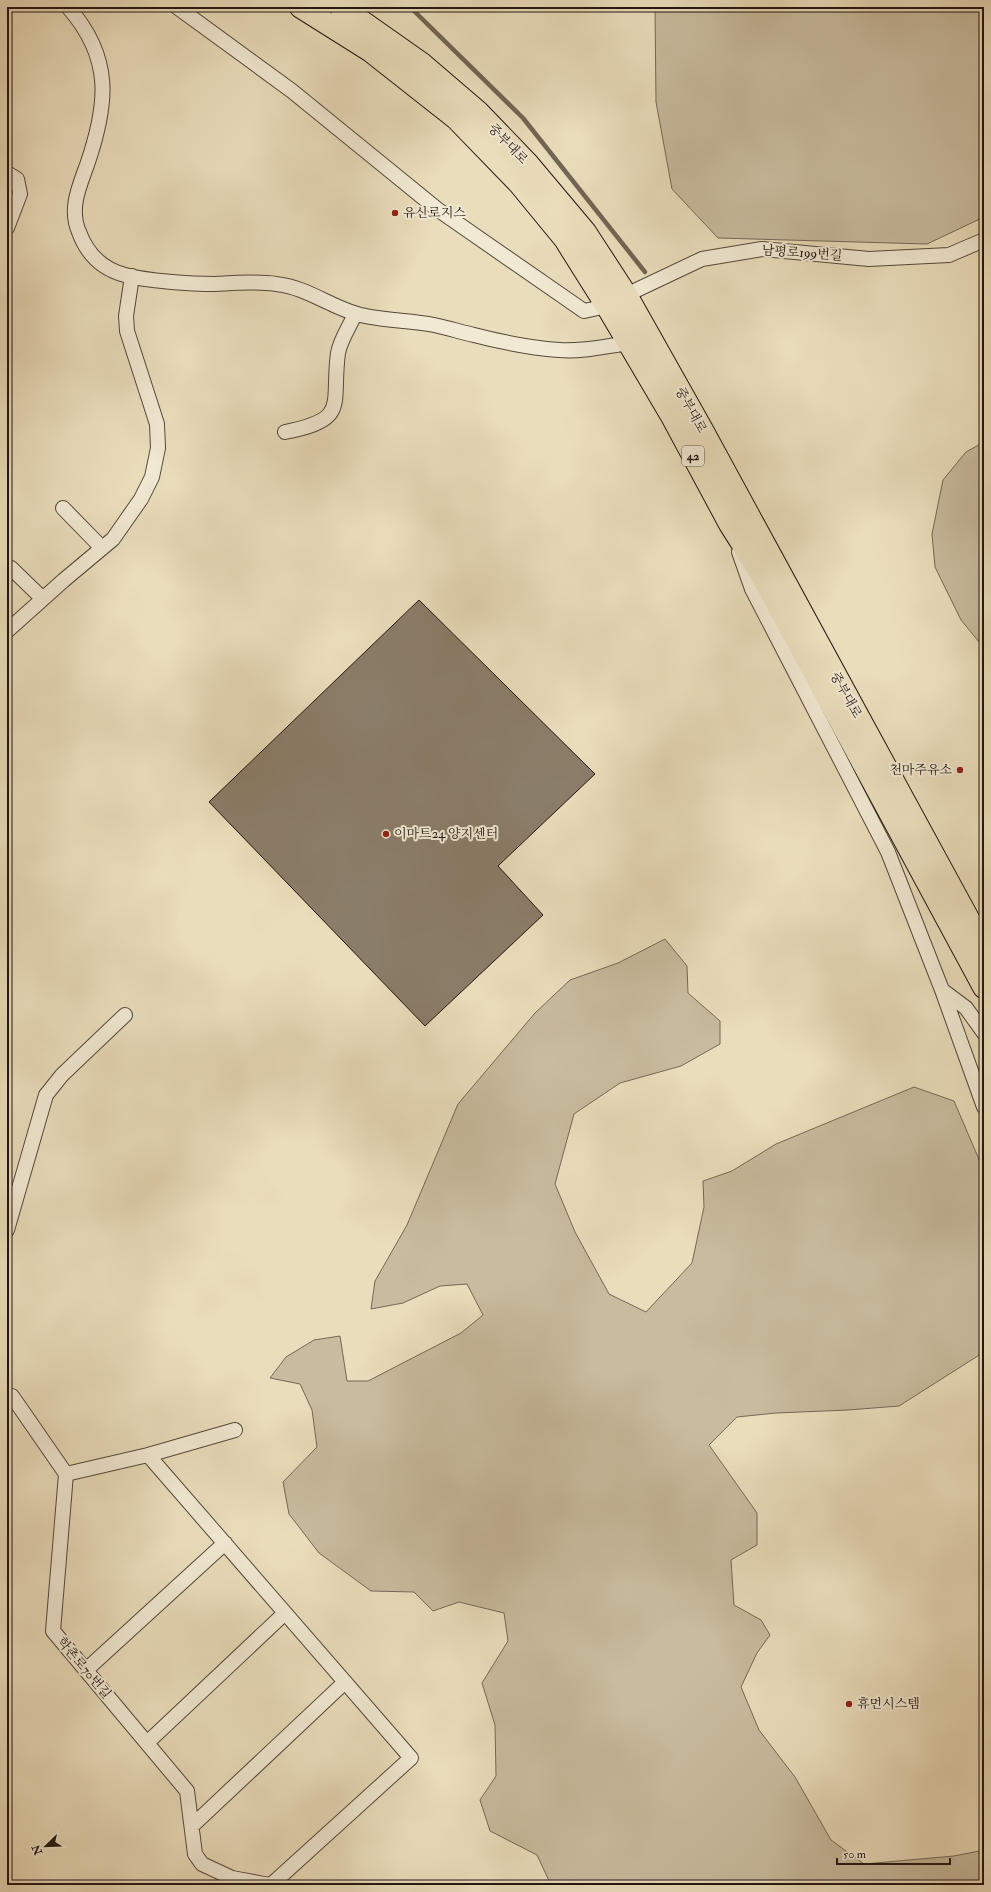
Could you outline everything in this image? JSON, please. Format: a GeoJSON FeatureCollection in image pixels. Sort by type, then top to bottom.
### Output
{"type":"FeatureCollection","features":[{"type":"Feature","properties":{"kind":"main road","name":"중부대로"},"geometry":{"type":"LineString","coordinates":[[302,7],[371,51],[456,118],[519,183],[565,239],[607,306],[673,418],[730,524],[759,570],[984,987]]}},
{"type":"Feature","properties":{"kind":"main road","name":"중부대로"},"geometry":{"type":"LineString","coordinates":[[341,7],[422,64],[478,112],[527,163],[585,232],[626,295],[706,437],[984,948]]}},
{"type":"Feature","properties":{"kind":"street"},"geometry":{"type":"LineString","coordinates":[[68,7],[76,16],[94,47],[104,92],[100,122],[77,192],[74,213],[78,230],[92,256],[103,266],[124,275],[132,276],[211,284],[262,282],[279,284],[317,296],[355,314],[377,319],[434,325],[490,339],[559,350],[582,350],[629,343]]}},
{"type":"Feature","properties":{"kind":"street"},"geometry":{"type":"LineString","coordinates":[[177,7],[292,91],[450,218],[584,311],[607,306]]}},
{"type":"Feature","properties":{"kind":"street"},"geometry":{"type":"LineString","coordinates":[[7,173],[16,179],[20,194],[7,228]]}},
{"type":"Feature","properties":{"kind":"street","name":"남평로199번길"},"geometry":{"type":"LineString","coordinates":[[626,295],[702,259],[762,249],[869,259],[948,255],[984,240]]}},
{"type":"Feature","properties":{"kind":"street"},"geometry":{"type":"LineString","coordinates":[[7,631],[113,539],[122,529],[141,499],[152,477],[158,448],[156,424],[127,331],[126,316],[132,276]]}},
{"type":"Feature","properties":{"kind":"street"},"geometry":{"type":"LineString","coordinates":[[285,432],[309,428],[327,418],[332,411],[336,401],[338,354],[342,337],[350,326],[355,314]]}},
{"type":"Feature","properties":{"kind":"street"},"geometry":{"type":"LineString","coordinates":[[63,508],[102,548]]}},
{"type":"Feature","properties":{"kind":"street"},"geometry":{"type":"LineString","coordinates":[[730,524],[752,589],[888,852],[942,990],[984,1107]]}},
{"type":"Feature","properties":{"kind":"street"},"geometry":{"type":"LineString","coordinates":[[11,568],[43,599]]}},
{"type":"Feature","properties":{"kind":"street"},"geometry":{"type":"LineString","coordinates":[[942,990],[966,1008],[984,1032]]}},
{"type":"Feature","properties":{"kind":"street"},"geometry":{"type":"LineString","coordinates":[[7,1230],[46,1095],[62,1075],[125,1015]]}},
{"type":"Feature","properties":{"kind":"street"},"geometry":{"type":"LineString","coordinates":[[12,1396],[66,1474],[148,1455],[235,1430]]}},
{"type":"Feature","properties":{"kind":"street"},"geometry":{"type":"LineString","coordinates":[[148,1455],[411,1758],[271,1885]]}},
{"type":"Feature","properties":{"kind":"street","name":"학촌로70번길"},"geometry":{"type":"LineString","coordinates":[[66,1474],[53,1631],[148,1742],[187,1791],[195,1854],[202,1864],[234,1882],[271,1885]]}},
{"type":"Feature","properties":{"kind":"street"},"geometry":{"type":"LineString","coordinates":[[86,1670],[225,1543]]}},
{"type":"Feature","properties":{"kind":"street"},"geometry":{"type":"LineString","coordinates":[[148,1742],[286,1613]]}},
{"type":"Feature","properties":{"kind":"street"},"geometry":{"type":"LineString","coordinates":[[192,1826],[345,1682]]}},
{"type":"Feature","properties":{"kind":"shaded area"},"geometry":{"type":"Polygon","coordinates":[[[655,7],[984,7],[984,217],[927,244],[718,238],[672,189],[656,102],[655,7]]]}},
{"type":"Feature","properties":{"kind":"shaded area"},"geometry":{"type":"Polygon","coordinates":[[[984,442],[984,648],[961,620],[935,567],[932,534],[943,480],[966,452],[984,442]]]}},
{"type":"Feature","properties":{"kind":"shaded area"},"geometry":{"type":"Polygon","coordinates":[[[665,939],[687,966],[688,993],[720,1021],[720,1044],[681,1066],[620,1083],[574,1114],[555,1184],[575,1232],[609,1294],[646,1312],[692,1263],[704,1207],[703,1181],[732,1171],[776,1144],[914,1087],[954,1101],[984,1171],[984,1352],[899,1406],[776,1413],[737,1417],[709,1445],[757,1513],[757,1545],[731,1560],[734,1605],[761,1620],[770,1635],[757,1653],[741,1687],[759,1730],[795,1777],[831,1840],[864,1864],[954,1856],[984,1850],[984,1885],[551,1885],[537,1855],[490,1831],[480,1800],[496,1776],[495,1725],[482,1683],[508,1641],[504,1613],[459,1602],[433,1611],[414,1592],[371,1591],[319,1553],[289,1514],[283,1482],[317,1447],[312,1410],[300,1384],[270,1378],[286,1357],[314,1340],[340,1336],[347,1381],[368,1381],[461,1333],[483,1315],[467,1284],[440,1286],[403,1303],[371,1309],[375,1281],[407,1225],[458,1104],[535,1013],[570,980],[618,963],[665,939]]]}},
{"type":"Feature","properties":{"kind":"building","name":"이마트24 양지센터"},"geometry":{"type":"Polygon","coordinates":[[[419,600],[595,774],[498,866],[543,915],[425,1026],[209,802],[419,600]]]}},
{"type":"Feature","properties":{"kind":"waterway"},"geometry":{"type":"LineString","coordinates":[[410,7],[523,118],[645,272]]}},
{"type":"Feature","properties":{"kind":"place","name":"유신로지스"},"geometry":{"type":"Point","coordinates":[395,213]}},
{"type":"Feature","properties":{"kind":"place","name":"천마주유소"},"geometry":{"type":"Point","coordinates":[960,770]}},
{"type":"Feature","properties":{"kind":"place","name":"이마트24 양지센터"},"geometry":{"type":"Point","coordinates":[386,834]}},
{"type":"Feature","properties":{"kind":"place","name":"휴먼시스템"},"geometry":{"type":"Point","coordinates":[849,1704]}}]}
